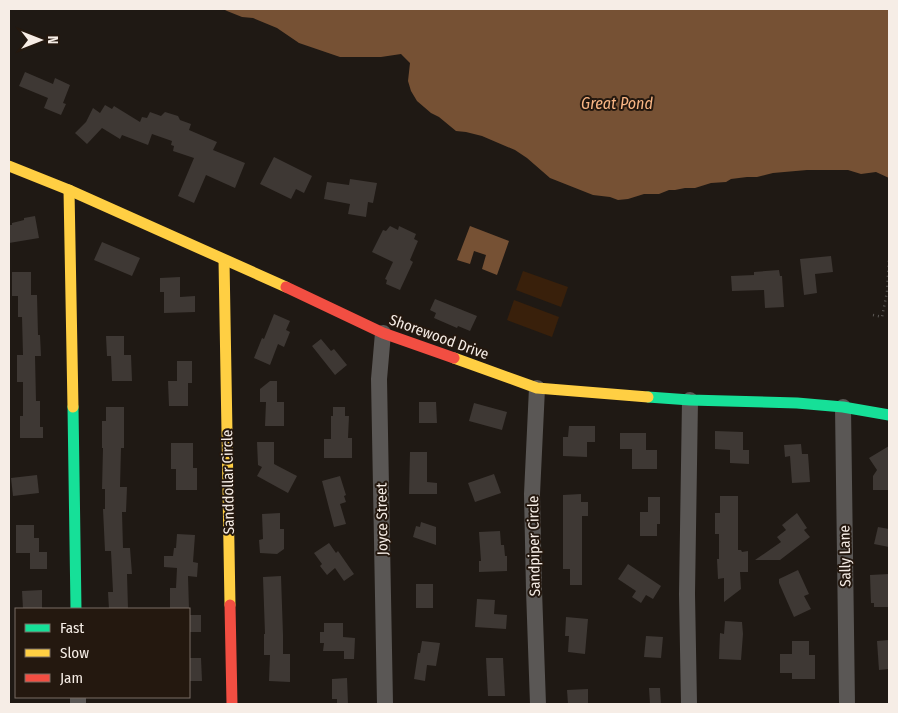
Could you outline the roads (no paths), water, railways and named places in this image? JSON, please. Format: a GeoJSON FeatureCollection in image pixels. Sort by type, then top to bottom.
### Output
{"type":"FeatureCollection","features":[{"type":"Feature","properties":{"kind":"street","name":"Shorewood Drive"},"geometry":{"type":"LineString","coordinates":[[9,166],[69,190],[383,333],[537,388],[690,400],[798,403],[843,407],[889,416]]}},
{"type":"Feature","properties":{"kind":"street"},"geometry":{"type":"LineString","coordinates":[[69,190],[76,608]]}},
{"type":"Feature","properties":{"kind":"street","name":"Sanddollar Circle"},"geometry":{"type":"LineString","coordinates":[[224,260],[232,704]]}},
{"type":"Feature","properties":{"kind":"street","name":"Joyce Street"},"geometry":{"type":"LineString","coordinates":[[383,333],[379,379],[385,704]]}},
{"type":"Feature","properties":{"kind":"street","name":"Sandpiper Circle"},"geometry":{"type":"LineString","coordinates":[[537,388],[532,494],[538,704]]}},
{"type":"Feature","properties":{"kind":"street"},"geometry":{"type":"LineString","coordinates":[[689,704],[687,584],[690,400]]}},
{"type":"Feature","properties":{"kind":"street","name":"Sally Lane"},"geometry":{"type":"LineString","coordinates":[[843,407],[847,704]]}},
{"type":"Feature","properties":{"kind":"water","name":"Great Pond"},"geometry":{"type":"Polygon","coordinates":[[[223,9],[889,9],[889,178],[876,172],[861,174],[848,170],[807,170],[731,179],[726,182],[711,183],[695,188],[669,190],[659,194],[644,194],[628,199],[618,200],[593,195],[550,178],[515,150],[482,136],[456,131],[431,113],[417,101],[411,91],[408,81],[410,63],[401,54],[381,57],[340,57],[299,43],[277,28],[253,18],[242,17],[223,9]]]}},
{"type":"Feature","properties":{"kind":"water"},"geometry":{"type":"Polygon","coordinates":[[[470,226],[509,241],[497,275],[482,269],[486,255],[474,251],[470,264],[457,260],[470,226]]]}}]}
